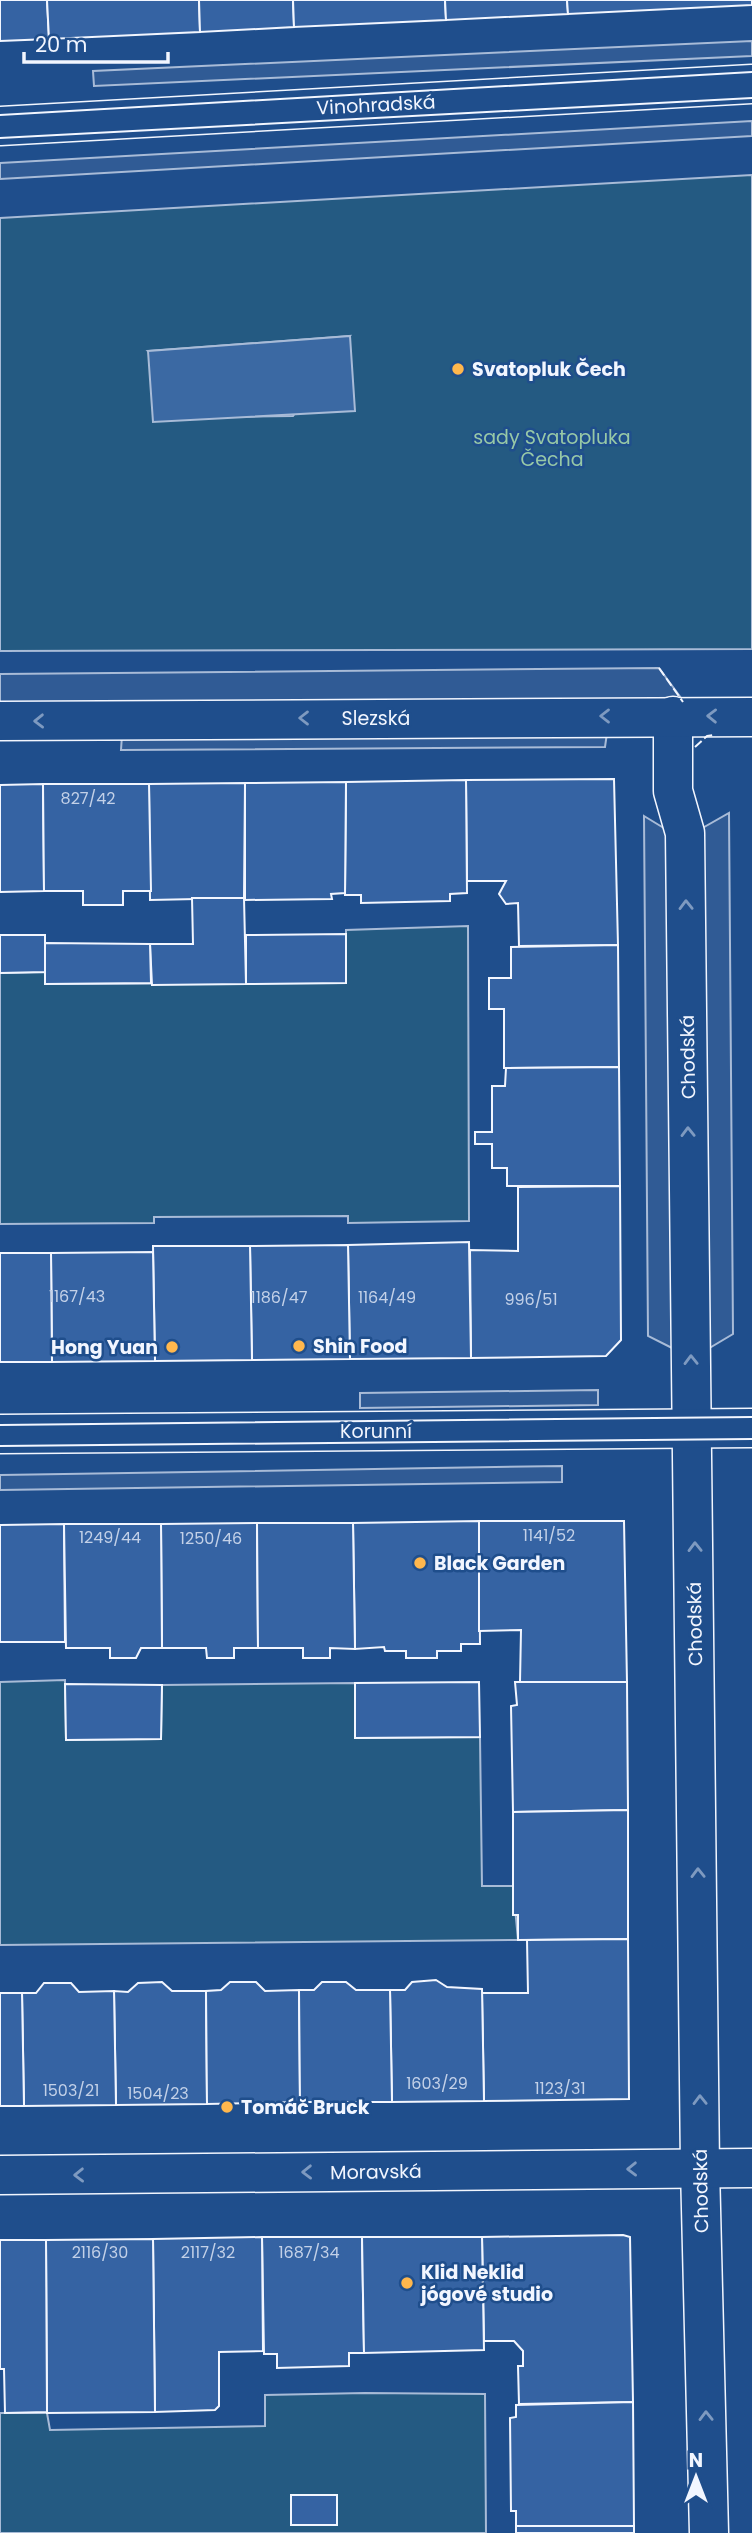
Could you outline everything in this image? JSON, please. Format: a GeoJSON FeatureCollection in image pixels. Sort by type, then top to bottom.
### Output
{"type":"FeatureCollection","features":[{"type":"Feature","properties":{"kind":"street","name":"Vinohradská"},"geometry":{"type":"LineString","coordinates":[[0,126],[752,84]]}},
{"type":"Feature","properties":{"kind":"street","name":"Chodská"},"geometry":{"type":"LineString","coordinates":[[673,716],[673,791],[685,833],[700,2168],[709,2533]]}},
{"type":"Feature","properties":{"kind":"street","name":"Slezská"},"geometry":{"type":"LineString","coordinates":[[0,721],[752,717]]}},
{"type":"Feature","properties":{"kind":"street","name":"Korunní"},"geometry":{"type":"LineString","coordinates":[[0,1434],[752,1428]]}},
{"type":"Feature","properties":{"kind":"street","name":"Moravská"},"geometry":{"type":"LineString","coordinates":[[0,2175],[752,2168]]}},
{"type":"Feature","properties":{"kind":"green space","name":"sady Svatopluka Čecha"},"geometry":{"type":"Polygon","coordinates":[[[752,175],[752,649],[0,651],[0,218],[752,175]],[[350,336],[148,351],[227,417],[293,416],[350,336]]]}},
{"type":"Feature","properties":{"kind":"green space"},"geometry":{"type":"Polygon","coordinates":[[[468,926],[469,1221],[348,1223],[348,1216],[154,1217],[154,1223],[0,1224],[0,973],[45,972],[46,984],[346,983],[346,930],[468,926]]]}},
{"type":"Feature","properties":{"kind":"green space"},"geometry":{"type":"Polygon","coordinates":[[[65,1680],[66,1740],[161,1739],[162,1685],[355,1683],[356,1738],[480,1737],[482,1886],[513,1886],[518,1940],[0,1945],[0,1682],[65,1680]]]}},
{"type":"Feature","properties":{"kind":"green space"},"geometry":{"type":"Polygon","coordinates":[[[485,2394],[486,2533],[0,2533],[0,2413],[47,2413],[50,2430],[265,2426],[265,2395],[485,2394]],[[291,2495],[291,2525],[337,2524],[337,2495],[291,2495]]]}},
{"type":"Feature","properties":{"kind":"shaded area"},"geometry":{"type":"Polygon","coordinates":[[[752,41],[752,56],[94,86],[93,71],[752,41]]]}},
{"type":"Feature","properties":{"kind":"shaded area"},"geometry":{"type":"Polygon","coordinates":[[[752,121],[752,136],[0,179],[0,163],[752,121]]]}},
{"type":"Feature","properties":{"kind":"shaded area"},"geometry":{"type":"Polygon","coordinates":[[[350,336],[355,411],[153,422],[148,351],[350,336]]]}},
{"type":"Feature","properties":{"kind":"shaded area"},"geometry":{"type":"Polygon","coordinates":[[[659,668],[684,702],[0,703],[0,674],[659,668]]]}},
{"type":"Feature","properties":{"kind":"shaded area"},"geometry":{"type":"Polygon","coordinates":[[[607,733],[605,747],[121,750],[122,735],[607,733]]]}},
{"type":"Feature","properties":{"kind":"shaded area"},"geometry":{"type":"Polygon","coordinates":[[[729,813],[733,1334],[701,1353],[699,830],[729,813]]]}},
{"type":"Feature","properties":{"kind":"shaded area"},"geometry":{"type":"Polygon","coordinates":[[[644,816],[672,833],[678,1351],[648,1336],[644,816]]]}},
{"type":"Feature","properties":{"kind":"shaded area"},"geometry":{"type":"Polygon","coordinates":[[[598,1390],[598,1405],[360,1408],[360,1393],[598,1390]]]}},
{"type":"Feature","properties":{"kind":"shaded area"},"geometry":{"type":"Polygon","coordinates":[[[562,1466],[562,1482],[0,1490],[0,1475],[562,1466]]]}},
{"type":"Feature","properties":{"kind":"building"},"geometry":{"type":"Polygon","coordinates":[[[0,0],[47,0],[49,39],[0,41],[0,0]]]}},
{"type":"Feature","properties":{"kind":"building"},"geometry":{"type":"Polygon","coordinates":[[[47,0],[199,0],[200,32],[49,39],[47,0]]]}},
{"type":"Feature","properties":{"kind":"building"},"geometry":{"type":"Polygon","coordinates":[[[199,0],[293,0],[294,27],[200,32],[199,0]]]}},
{"type":"Feature","properties":{"kind":"building"},"geometry":{"type":"Polygon","coordinates":[[[293,0],[445,0],[446,20],[294,27],[293,0]]]}},
{"type":"Feature","properties":{"kind":"building"},"geometry":{"type":"Polygon","coordinates":[[[445,0],[567,0],[568,14],[446,20],[445,0]]]}},
{"type":"Feature","properties":{"kind":"building"},"geometry":{"type":"Polygon","coordinates":[[[567,0],[752,0],[752,5],[568,14],[567,0]]]}},
{"type":"Feature","properties":{"kind":"building"},"geometry":{"type":"Polygon","coordinates":[[[614,779],[618,945],[519,946],[518,903],[506,904],[499,894],[506,881],[467,881],[466,780],[614,779]]]}},
{"type":"Feature","properties":{"kind":"building"},"geometry":{"type":"Polygon","coordinates":[[[466,780],[467,893],[450,894],[450,901],[361,903],[361,895],[345,895],[346,782],[466,780]]]}},
{"type":"Feature","properties":{"kind":"building"},"geometry":{"type":"Polygon","coordinates":[[[346,782],[345,893],[331,894],[332,899],[245,900],[245,783],[346,782]]]}},
{"type":"Feature","properties":{"kind":"building"},"geometry":{"type":"Polygon","coordinates":[[[245,783],[244,898],[150,900],[149,784],[245,783]]]}},
{"type":"Feature","properties":{"kind":"building"},"geometry":{"type":"Polygon","coordinates":[[[43,784],[44,891],[0,892],[0,785],[43,784]]]}},
{"type":"Feature","properties":{"kind":"building"},"geometry":{"type":"Polygon","coordinates":[[[43,784],[149,784],[151,891],[123,891],[123,905],[83,905],[83,891],[44,891],[43,784]]]}},
{"type":"Feature","properties":{"kind":"building"},"geometry":{"type":"Polygon","coordinates":[[[192,898],[244,898],[246,984],[152,985],[150,944],[193,944],[192,898]]]}},
{"type":"Feature","properties":{"kind":"building"},"geometry":{"type":"Polygon","coordinates":[[[346,934],[346,983],[246,984],[246,935],[346,934]]]}},
{"type":"Feature","properties":{"kind":"building"},"geometry":{"type":"Polygon","coordinates":[[[0,935],[45,935],[45,972],[0,973],[0,935]]]}},
{"type":"Feature","properties":{"kind":"building"},"geometry":{"type":"Polygon","coordinates":[[[45,943],[150,944],[151,983],[45,984],[45,943]]]}},
{"type":"Feature","properties":{"kind":"building"},"geometry":{"type":"Polygon","coordinates":[[[618,945],[619,1067],[504,1068],[504,1009],[489,1009],[489,978],[511,978],[511,947],[618,945]]]}},
{"type":"Feature","properties":{"kind":"building"},"geometry":{"type":"Polygon","coordinates":[[[619,1067],[620,1186],[507,1186],[507,1168],[492,1168],[492,1144],[475,1144],[475,1132],[492,1132],[492,1086],[505,1086],[506,1068],[619,1067]]]}},
{"type":"Feature","properties":{"kind":"building"},"geometry":{"type":"Polygon","coordinates":[[[620,1186],[621,1340],[606,1356],[471,1358],[470,1250],[518,1251],[518,1187],[620,1186]]]}},
{"type":"Feature","properties":{"kind":"building"},"geometry":{"type":"Polygon","coordinates":[[[469,1242],[471,1358],[350,1359],[348,1245],[469,1242]]]}},
{"type":"Feature","properties":{"kind":"building"},"geometry":{"type":"Polygon","coordinates":[[[348,1245],[350,1359],[252,1360],[250,1246],[348,1245]]]}},
{"type":"Feature","properties":{"kind":"building"},"geometry":{"type":"Polygon","coordinates":[[[153,1246],[250,1246],[252,1360],[155,1361],[153,1246]]]}},
{"type":"Feature","properties":{"kind":"building"},"geometry":{"type":"Polygon","coordinates":[[[153,1252],[155,1361],[52,1362],[51,1253],[153,1252]]]}},
{"type":"Feature","properties":{"kind":"building"},"geometry":{"type":"Polygon","coordinates":[[[0,1253],[51,1253],[52,1362],[0,1362],[0,1253]]]}},
{"type":"Feature","properties":{"kind":"building"},"geometry":{"type":"Polygon","coordinates":[[[479,1521],[480,1644],[461,1644],[461,1651],[437,1651],[437,1658],[406,1658],[406,1651],[385,1651],[384,1647],[355,1649],[353,1523],[479,1521]]]}},
{"type":"Feature","properties":{"kind":"building"},"geometry":{"type":"Polygon","coordinates":[[[479,1521],[624,1521],[627,1682],[520,1682],[521,1630],[479,1631],[479,1521]]]}},
{"type":"Feature","properties":{"kind":"building"},"geometry":{"type":"Polygon","coordinates":[[[257,1523],[258,1648],[234,1648],[234,1658],[207,1658],[206,1648],[162,1648],[161,1524],[257,1523]]]}},
{"type":"Feature","properties":{"kind":"building"},"geometry":{"type":"Polygon","coordinates":[[[257,1523],[353,1523],[355,1649],[330,1648],[330,1658],[303,1658],[303,1648],[258,1648],[257,1523]]]}},
{"type":"Feature","properties":{"kind":"building"},"geometry":{"type":"Polygon","coordinates":[[[64,1524],[65,1642],[0,1642],[0,1525],[64,1524]]]}},
{"type":"Feature","properties":{"kind":"building"},"geometry":{"type":"Polygon","coordinates":[[[64,1524],[161,1524],[162,1648],[141,1648],[136,1658],[110,1658],[110,1648],[66,1648],[64,1524]]]}},
{"type":"Feature","properties":{"kind":"building"},"geometry":{"type":"Polygon","coordinates":[[[479,1682],[480,1737],[355,1738],[355,1683],[479,1682]]]}},
{"type":"Feature","properties":{"kind":"building"},"geometry":{"type":"Polygon","coordinates":[[[515,1682],[627,1682],[628,1810],[513,1812],[511,1706],[517,1705],[515,1682]]]}},
{"type":"Feature","properties":{"kind":"building"},"geometry":{"type":"Polygon","coordinates":[[[65,1684],[162,1685],[161,1739],[66,1740],[65,1684]]]}},
{"type":"Feature","properties":{"kind":"building"},"geometry":{"type":"Polygon","coordinates":[[[628,1810],[628,1939],[518,1940],[518,1915],[513,1915],[513,1812],[628,1810]]]}},
{"type":"Feature","properties":{"kind":"building"},"geometry":{"type":"Polygon","coordinates":[[[628,1939],[629,2099],[484,2101],[482,1993],[528,1993],[527,1940],[628,1939]]]}},
{"type":"Feature","properties":{"kind":"building"},"geometry":{"type":"Polygon","coordinates":[[[436,1980],[447,1987],[482,1989],[484,2101],[392,2102],[390,1990],[405,1990],[412,1982],[436,1980]]]}},
{"type":"Feature","properties":{"kind":"building"},"geometry":{"type":"Polygon","coordinates":[[[162,1982],[172,1991],[206,1991],[207,2104],[116,2105],[114,1991],[128,1992],[138,1983],[162,1982]]]}},
{"type":"Feature","properties":{"kind":"building"},"geometry":{"type":"Polygon","coordinates":[[[230,1982],[256,1982],[265,1991],[299,1990],[300,2102],[207,2104],[206,1991],[221,1990],[230,1982]]]}},
{"type":"Feature","properties":{"kind":"building"},"geometry":{"type":"Polygon","coordinates":[[[322,1982],[346,1982],[356,1990],[390,1990],[392,2102],[300,2102],[299,1990],[314,1990],[322,1982]]]}},
{"type":"Feature","properties":{"kind":"building"},"geometry":{"type":"Polygon","coordinates":[[[44,1983],[71,1983],[79,1992],[114,1991],[116,2105],[24,2106],[22,1993],[36,1993],[44,1983]]]}},
{"type":"Feature","properties":{"kind":"building"},"geometry":{"type":"Polygon","coordinates":[[[0,1993],[22,1993],[24,2106],[0,2106],[0,1993]]]}},
{"type":"Feature","properties":{"kind":"building"},"geometry":{"type":"Polygon","coordinates":[[[262,2237],[362,2237],[364,2353],[349,2353],[349,2366],[277,2368],[277,2354],[264,2354],[262,2237]]]}},
{"type":"Feature","properties":{"kind":"building"},"geometry":{"type":"Polygon","coordinates":[[[262,2237],[263,2351],[219,2352],[219,2406],[215,2410],[155,2412],[153,2239],[262,2237]]]}},
{"type":"Feature","properties":{"kind":"building"},"geometry":{"type":"Polygon","coordinates":[[[362,2237],[482,2237],[484,2350],[364,2353],[362,2237]]]}},
{"type":"Feature","properties":{"kind":"building"},"geometry":{"type":"Polygon","coordinates":[[[482,2237],[630,2237],[633,2402],[519,2404],[518,2366],[523,2366],[523,2351],[514,2341],[484,2341],[482,2237]]]}},
{"type":"Feature","properties":{"kind":"building"},"geometry":{"type":"Polygon","coordinates":[[[153,2239],[155,2412],[47,2413],[46,2240],[153,2239]]]}},
{"type":"Feature","properties":{"kind":"building"},"geometry":{"type":"Polygon","coordinates":[[[0,2240],[46,2240],[47,2412],[5,2413],[4,2369],[0,2369],[0,2240]]]}},
{"type":"Feature","properties":{"kind":"building"},"geometry":{"type":"Polygon","coordinates":[[[633,2402],[634,2526],[516,2526],[516,2511],[511,2511],[510,2418],[516,2417],[516,2405],[633,2402]]]}},
{"type":"Feature","properties":{"kind":"building"},"geometry":{"type":"Polygon","coordinates":[[[291,2495],[337,2495],[337,2525],[291,2525],[291,2495]]]}},
{"type":"Feature","properties":{"kind":"building"},"geometry":{"type":"Polygon","coordinates":[[[516,2526],[634,2526],[634,2533],[516,2533],[516,2526]]]}},
{"type":"Feature","properties":{"kind":"tram line"},"geometry":{"type":"LineString","coordinates":[[0,115],[752,72]]}},
{"type":"Feature","properties":{"kind":"tram line"},"geometry":{"type":"LineString","coordinates":[[0,138],[752,98]]}},
{"type":"Feature","properties":{"kind":"tram line"},"geometry":{"type":"LineString","coordinates":[[0,1425],[752,1417]]}},
{"type":"Feature","properties":{"kind":"tram line"},"geometry":{"type":"LineString","coordinates":[[0,1446],[752,1439]]}},
{"type":"Feature","properties":{"kind":"fence"},"geometry":{"type":"LineString","coordinates":[[659,668],[683,702]]}},
{"type":"Feature","properties":{"kind":"fence"},"geometry":{"type":"LineString","coordinates":[[695,747],[707,736],[713,735]]}},
{"type":"Feature","properties":{"kind":"place","name":"Svatopluk Čech"},"geometry":{"type":"Point","coordinates":[458,369]}},
{"type":"Feature","properties":{"kind":"place","name":"Shin Food"},"geometry":{"type":"Point","coordinates":[299,1346]}},
{"type":"Feature","properties":{"kind":"place","name":"Hong Yuan"},"geometry":{"type":"Point","coordinates":[172,1347]}},
{"type":"Feature","properties":{"kind":"place","name":"Black Garden"},"geometry":{"type":"Point","coordinates":[420,1563]}},
{"type":"Feature","properties":{"kind":"place","name":"Tomáč Bruck"},"geometry":{"type":"Point","coordinates":[227,2107]}},
{"type":"Feature","properties":{"kind":"place","name":"Klid Neklid jógové studio"},"geometry":{"type":"Point","coordinates":[407,2283]}}]}
